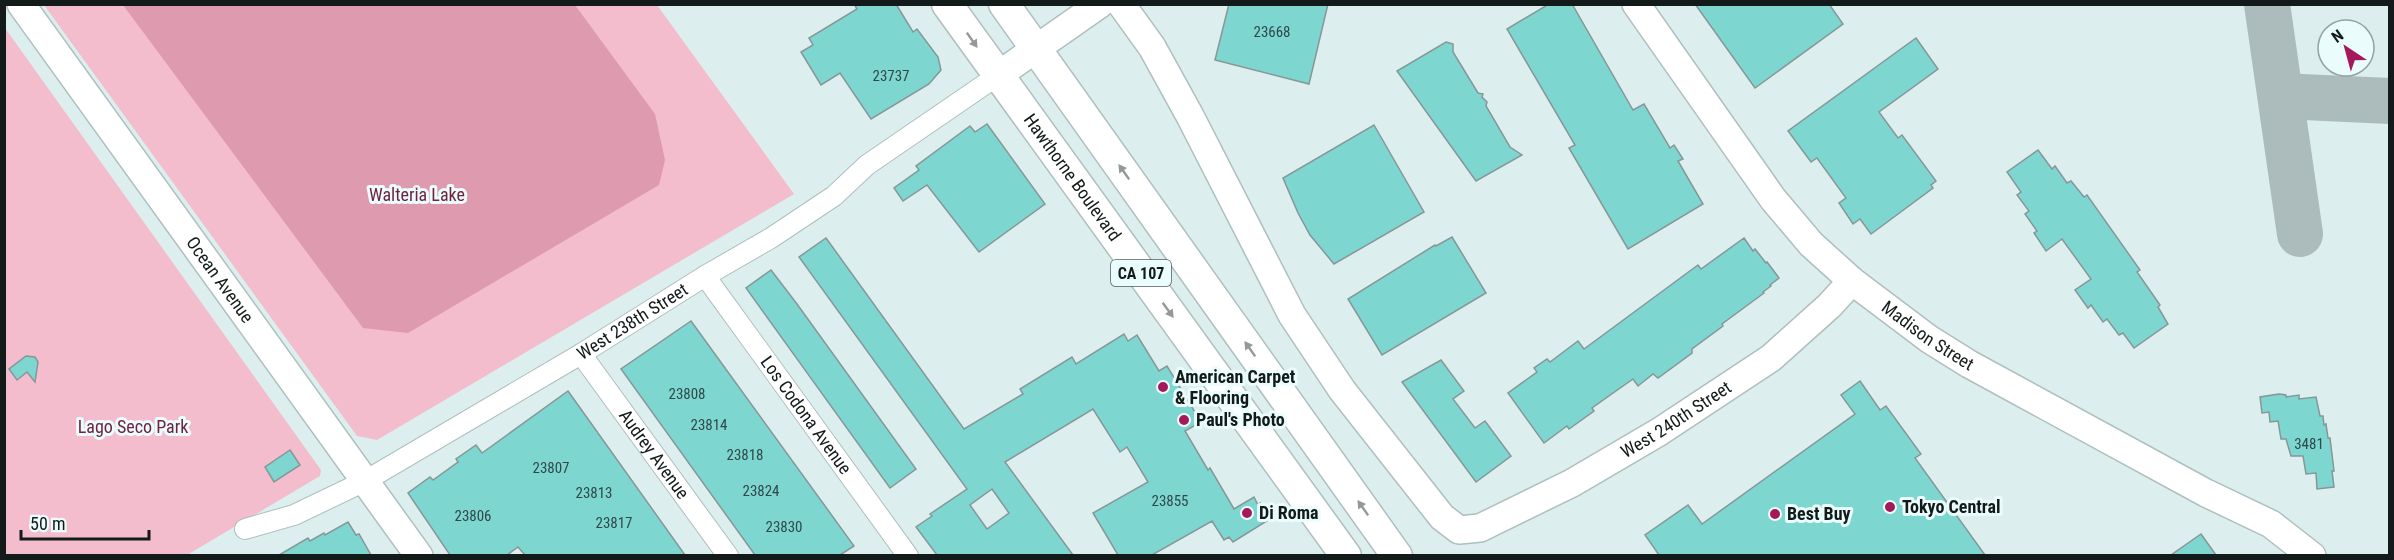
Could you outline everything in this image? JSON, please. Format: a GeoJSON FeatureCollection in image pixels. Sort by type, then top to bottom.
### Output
{"type":"FeatureCollection","features":[{"type":"Feature","properties":{"kind":"main road","name":"Hawthorne Boulevard"},"geometry":{"type":"LineString","coordinates":[[947,4],[1346,555]]}},
{"type":"Feature","properties":{"kind":"main road","name":"CA 107"},"geometry":{"type":"LineString","coordinates":[[1004,4],[1396,555]]}},
{"type":"Feature","properties":{"kind":"street","name":"Ocean Avenue"},"geometry":{"type":"LineString","coordinates":[[21,4],[419,555]]}},
{"type":"Feature","properties":{"kind":"street"},"geometry":{"type":"LineString","coordinates":[[998,76],[1100,4]]}},
{"type":"Feature","properties":{"kind":"street","name":"West 240th Street"},"geometry":{"type":"LineString","coordinates":[[1121,4],[1152,47],[1190,116],[1292,315],[1342,390],[1442,517],[1460,530],[1480,528],[1572,483],[1659,432],[1772,358],[1829,306],[1852,281]]}},
{"type":"Feature","properties":{"kind":"street","name":"Madison Street"},"geometry":{"type":"LineString","coordinates":[[1636,4],[1773,199],[1811,244],[1852,281],[1897,316],[1970,364],[2196,488],[2271,524],[2312,555]]}},
{"type":"Feature","properties":{"kind":"street","name":"West 238th Street"},"geometry":{"type":"LineString","coordinates":[[245,529],[294,515],[365,481],[581,354],[705,276],[771,238],[825,202],[867,165],[998,76]]}},
{"type":"Feature","properties":{"kind":"street","name":"Los Codona Avenue"},"geometry":{"type":"LineString","coordinates":[[705,276],[908,555]]}},
{"type":"Feature","properties":{"kind":"street","name":"Audrey Avenue"},"geometry":{"type":"LineString","coordinates":[[581,354],[728,555]]}},
{"type":"Feature","properties":{"kind":"green space","name":"Walteria Lake"},"geometry":{"type":"Polygon","coordinates":[[[44,5],[657,5],[794,194],[377,440],[357,436],[44,5]]]}},
{"type":"Feature","properties":{"kind":"green space","name":"Lago Seco Park"},"geometry":{"type":"Polygon","coordinates":[[[5,28],[321,470],[320,476],[187,555],[5,555],[5,28]]]}},
{"type":"Feature","properties":{"kind":"shaded area","name":"Walteria Lake"},"geometry":{"type":"Polygon","coordinates":[[[123,5],[575,5],[655,114],[665,160],[659,185],[408,333],[363,328],[123,5]]]}},
{"type":"Feature","properties":{"kind":"building"},"geometry":{"type":"Polygon","coordinates":[[[854,4],[896,4],[913,32],[917,29],[938,57],[941,70],[929,84],[871,119],[840,73],[821,85],[801,52],[813,45],[809,38],[857,9],[854,4]]]}},
{"type":"Feature","properties":{"kind":"building"},"geometry":{"type":"Polygon","coordinates":[[[1229,4],[1328,4],[1309,84],[1215,60],[1229,4]]]}},
{"type":"Feature","properties":{"kind":"building"},"geometry":{"type":"Polygon","coordinates":[[[1549,4],[1572,4],[1633,110],[1644,104],[1670,148],[1674,145],[1683,159],[1678,161],[1703,204],[1628,249],[1569,148],[1575,145],[1507,29],[1549,4]]]}},
{"type":"Feature","properties":{"kind":"building"},"geometry":{"type":"Polygon","coordinates":[[[1695,4],[1829,4],[1843,24],[1755,88],[1695,4]]]}},
{"type":"Feature","properties":{"kind":"building"},"geometry":{"type":"Polygon","coordinates":[[[1916,38],[1938,69],[1879,112],[1898,138],[1902,135],[1936,181],[1931,185],[1933,188],[1871,234],[1860,219],[1853,224],[1839,203],[1846,198],[1817,158],[1811,162],[1788,131],[1916,38]]]}},
{"type":"Feature","properties":{"kind":"building"},"geometry":{"type":"Polygon","coordinates":[[[1446,42],[1453,44],[1453,52],[1478,93],[1483,94],[1482,97],[1487,102],[1486,106],[1510,147],[1522,155],[1476,181],[1397,71],[1446,42]]]}},
{"type":"Feature","properties":{"kind":"building"},"geometry":{"type":"Polygon","coordinates":[[[987,124],[1045,204],[979,252],[927,185],[903,201],[894,188],[919,170],[916,166],[970,126],[975,132],[987,124]]]}},
{"type":"Feature","properties":{"kind":"building"},"geometry":{"type":"Polygon","coordinates":[[[1374,125],[1424,212],[1334,264],[1310,235],[1283,178],[1374,125]]]}},
{"type":"Feature","properties":{"kind":"building"},"geometry":{"type":"Polygon","coordinates":[[[2038,150],[2052,169],[2055,166],[2067,183],[2071,181],[2084,197],[2087,195],[2140,270],[2137,272],[2160,305],[2158,307],[2168,324],[2134,348],[2123,333],[2119,335],[2107,319],[2103,322],[2091,305],[2088,308],[2075,290],[2091,279],[2062,239],[2046,251],[2034,233],[2037,231],[2025,214],[2029,211],[2017,195],[2021,192],[2007,172],[2038,150]]]}},
{"type":"Feature","properties":{"kind":"building"},"geometry":{"type":"Polygon","coordinates":[[[1452,237],[1486,293],[1382,355],[1348,299],[1435,245],[1452,237]]]}},
{"type":"Feature","properties":{"kind":"building"},"geometry":{"type":"Polygon","coordinates":[[[826,238],[964,429],[1023,394],[1020,389],[1072,357],[1076,364],[1124,334],[1128,341],[1137,335],[1159,371],[1167,366],[1201,422],[1185,431],[1234,509],[1254,497],[1270,519],[1233,542],[1229,537],[1224,540],[1212,521],[1152,555],[1118,555],[1093,513],[1148,482],[1127,447],[1120,452],[1093,409],[1005,462],[1073,555],[937,555],[916,527],[932,516],[930,514],[967,489],[799,257],[826,238]],[[992,489],[970,505],[987,529],[1009,513],[992,489]]]}},
{"type":"Feature","properties":{"kind":"building"},"geometry":{"type":"Polygon","coordinates":[[[1744,238],[1779,278],[1764,293],[1692,349],[1692,353],[1658,378],[1653,374],[1638,386],[1633,379],[1592,408],[1594,411],[1569,429],[1567,426],[1544,443],[1508,393],[1537,372],[1534,368],[1547,359],[1550,362],[1578,341],[1584,349],[1698,265],[1701,269],[1744,238]]]}},
{"type":"Feature","properties":{"kind":"building"},"geometry":{"type":"Polygon","coordinates":[[[771,270],[916,469],[890,488],[746,288],[771,270]]]}},
{"type":"Feature","properties":{"kind":"building"},"geometry":{"type":"Polygon","coordinates":[[[691,321],[854,546],[840,555],[755,555],[621,369],[691,321]]]}},
{"type":"Feature","properties":{"kind":"building"},"geometry":{"type":"Polygon","coordinates":[[[26,356],[35,357],[38,362],[35,382],[27,372],[17,380],[9,369],[26,356]]]}},
{"type":"Feature","properties":{"kind":"building"},"geometry":{"type":"Polygon","coordinates":[[[1441,360],[1464,391],[1453,399],[1475,428],[1485,421],[1511,456],[1476,482],[1402,382],[1441,360]]]}},
{"type":"Feature","properties":{"kind":"building"},"geometry":{"type":"Polygon","coordinates":[[[1860,381],[1880,410],[1886,406],[1921,454],[1915,458],[1985,555],[1659,555],[1645,535],[1688,505],[1702,524],[1855,414],[1841,395],[1860,381]]]}},
{"type":"Feature","properties":{"kind":"building"},"geometry":{"type":"Polygon","coordinates":[[[568,391],[685,555],[525,555],[518,547],[507,555],[450,555],[408,493],[430,477],[433,480],[458,462],[456,459],[476,445],[482,453],[568,391]]]}},
{"type":"Feature","properties":{"kind":"building"},"geometry":{"type":"Polygon","coordinates":[[[2286,395],[2286,397],[2299,395],[2299,399],[2316,397],[2320,416],[2323,416],[2328,438],[2330,438],[2334,487],[2317,489],[2316,473],[2306,474],[2303,456],[2291,456],[2286,439],[2281,439],[2278,421],[2270,422],[2269,412],[2262,413],[2260,397],[2286,395]]]}},
{"type":"Feature","properties":{"kind":"building"},"geometry":{"type":"Polygon","coordinates":[[[290,450],[300,465],[274,482],[265,467],[290,450]]]}},
{"type":"Feature","properties":{"kind":"building"},"geometry":{"type":"Polygon","coordinates":[[[348,522],[356,535],[359,534],[371,555],[279,555],[308,538],[310,541],[324,533],[325,535],[348,522]]]}},
{"type":"Feature","properties":{"kind":"building"},"geometry":{"type":"Polygon","coordinates":[[[2201,534],[2216,555],[2171,555],[2201,534]]]}},
{"type":"Feature","properties":{"kind":"taxiway"},"geometry":{"type":"LineString","coordinates":[[2267,4],[2300,234]]}},
{"type":"Feature","properties":{"kind":"taxiway"},"geometry":{"type":"LineString","coordinates":[[2281,96],[2390,101]]}},
{"type":"Feature","properties":{"kind":"place","name":"American Carpet & Flooring"},"geometry":{"type":"Point","coordinates":[1163,387]}},
{"type":"Feature","properties":{"kind":"place","name":"Paul's Photo"},"geometry":{"type":"Point","coordinates":[1184,420]}},
{"type":"Feature","properties":{"kind":"place","name":"Tokyo Central"},"geometry":{"type":"Point","coordinates":[1890,507]}},
{"type":"Feature","properties":{"kind":"place","name":"Di Roma"},"geometry":{"type":"Point","coordinates":[1247,513]}},
{"type":"Feature","properties":{"kind":"place","name":"Best Buy"},"geometry":{"type":"Point","coordinates":[1775,514]}}]}
